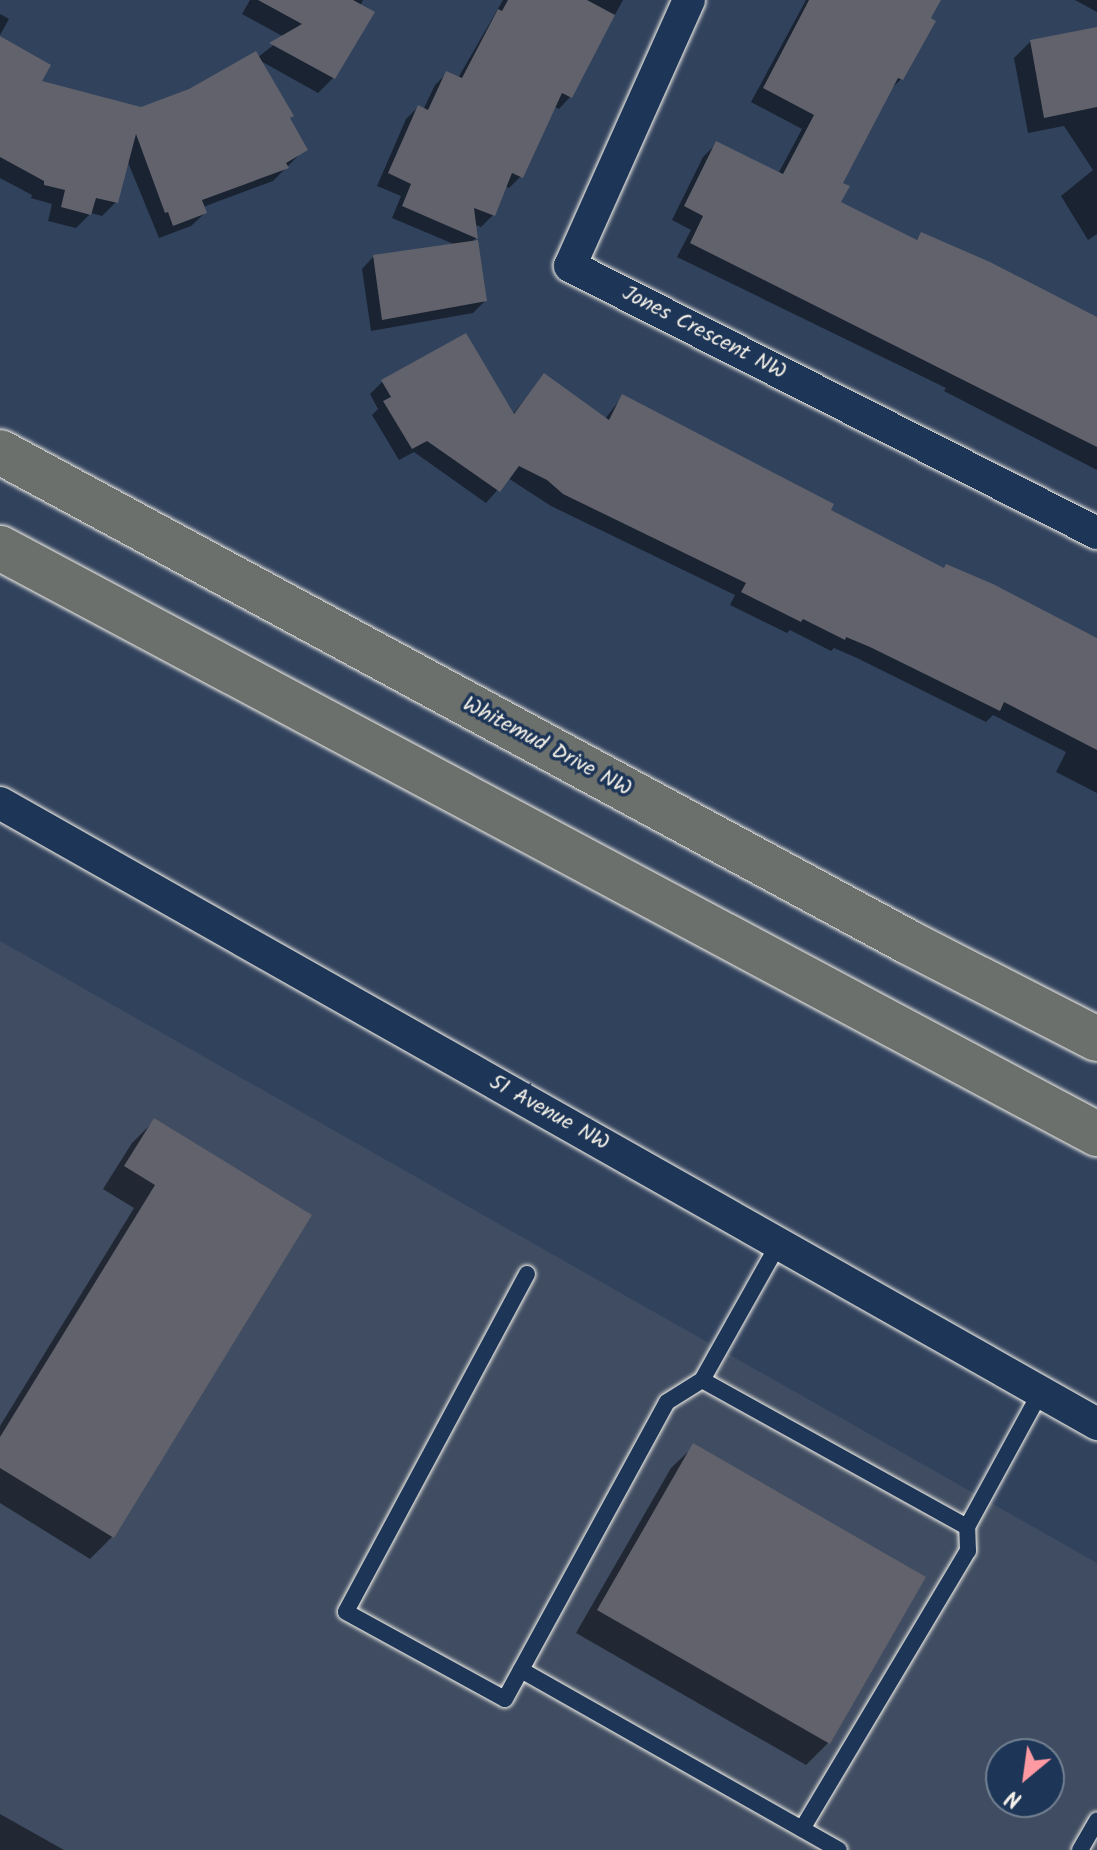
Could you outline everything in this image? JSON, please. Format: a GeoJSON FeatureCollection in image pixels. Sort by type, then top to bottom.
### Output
{"type":"FeatureCollection","features":[{"type":"Feature","properties":{"kind":"highway","name":"Whitemud Drive NW"},"geometry":{"type":"LineString","coordinates":[[0,452],[908,942],[1097,1039]]}},
{"type":"Feature","properties":{"kind":"highway"},"geometry":{"type":"LineString","coordinates":[[0,548],[1097,1134]]}},
{"type":"Feature","properties":{"kind":"street","name":"Jones Crescent NW"},"geometry":{"type":"LineString","coordinates":[[689,0],[570,266],[1097,533]]}},
{"type":"Feature","properties":{"kind":"street","name":"51 Avenue NW"},"geometry":{"type":"LineString","coordinates":[[0,803],[1097,1424]]}},
{"type":"Feature","properties":{"kind":"lane"},"geometry":{"type":"LineString","coordinates":[[527,1274],[346,1612],[505,1699],[667,1402],[702,1380],[779,1243]]}},
{"type":"Feature","properties":{"kind":"lane"},"geometry":{"type":"LineString","coordinates":[[702,1380],[967,1527]]}},
{"type":"Feature","properties":{"kind":"lane"},"geometry":{"type":"LineString","coordinates":[[802,1829],[968,1551],[967,1527],[1041,1391]]}},
{"type":"Feature","properties":{"kind":"lane"},"geometry":{"type":"LineString","coordinates":[[521,1670],[839,1850]]}},
{"type":"Feature","properties":{"kind":"lane"},"geometry":{"type":"LineString","coordinates":[[1080,1850],[1097,1821]]}},
{"type":"Feature","properties":{"kind":"shaded area"},"geometry":{"type":"Polygon","coordinates":[[[0,941],[1097,1563],[1097,1850],[0,1850],[0,941]]]}},
{"type":"Feature","properties":{"kind":"building"},"geometry":{"type":"Polygon","coordinates":[[[258,0],[353,0],[375,12],[335,79],[269,43],[302,24],[258,0]]]}},
{"type":"Feature","properties":{"kind":"building"},"geometry":{"type":"Polygon","coordinates":[[[508,0],[587,0],[615,15],[572,98],[562,93],[523,178],[512,173],[495,216],[474,208],[478,239],[402,206],[411,184],[388,173],[418,105],[428,110],[446,71],[462,78],[498,9],[502,11],[508,0]]]}},
{"type":"Feature","properties":{"kind":"building"},"geometry":{"type":"Polygon","coordinates":[[[809,0],[941,0],[931,18],[936,21],[903,80],[898,78],[843,183],[850,186],[841,202],[917,240],[921,232],[990,262],[1097,317],[1097,447],[690,243],[703,216],[684,206],[716,141],[783,174],[814,115],[763,88],[809,0]]]}},
{"type":"Feature","properties":{"kind":"building"},"geometry":{"type":"Polygon","coordinates":[[[1097,27],[1097,107],[1044,118],[1030,40],[1097,27]]]}},
{"type":"Feature","properties":{"kind":"building"},"geometry":{"type":"Polygon","coordinates":[[[0,36],[51,65],[42,81],[141,107],[189,89],[256,51],[294,116],[290,118],[308,150],[286,163],[289,168],[202,200],[207,213],[173,226],[168,212],[165,213],[136,134],[118,203],[96,198],[91,215],[61,207],[65,190],[44,185],[44,181],[0,157],[0,36]]]}},
{"type":"Feature","properties":{"kind":"building"},"geometry":{"type":"Polygon","coordinates":[[[478,240],[487,301],[382,320],[373,255],[478,240]]]}},
{"type":"Feature","properties":{"kind":"building"},"geometry":{"type":"Polygon","coordinates":[[[466,333],[514,414],[544,373],[609,420],[622,394],[834,504],[831,510],[944,568],[946,564],[993,584],[1097,638],[1097,750],[1004,702],[1000,711],[870,647],[846,637],[845,640],[803,619],[801,622],[741,592],[746,583],[563,494],[547,480],[519,466],[500,492],[427,441],[412,449],[383,401],[391,397],[381,380],[466,333]]]}},
{"type":"Feature","properties":{"kind":"building"},"geometry":{"type":"Polygon","coordinates":[[[154,1118],[312,1215],[114,1538],[0,1468],[0,1437],[155,1185],[124,1166],[154,1118]]]}},
{"type":"Feature","properties":{"kind":"building"},"geometry":{"type":"Polygon","coordinates":[[[693,1443],[926,1577],[830,1744],[597,1610],[693,1443]]]}}]}
